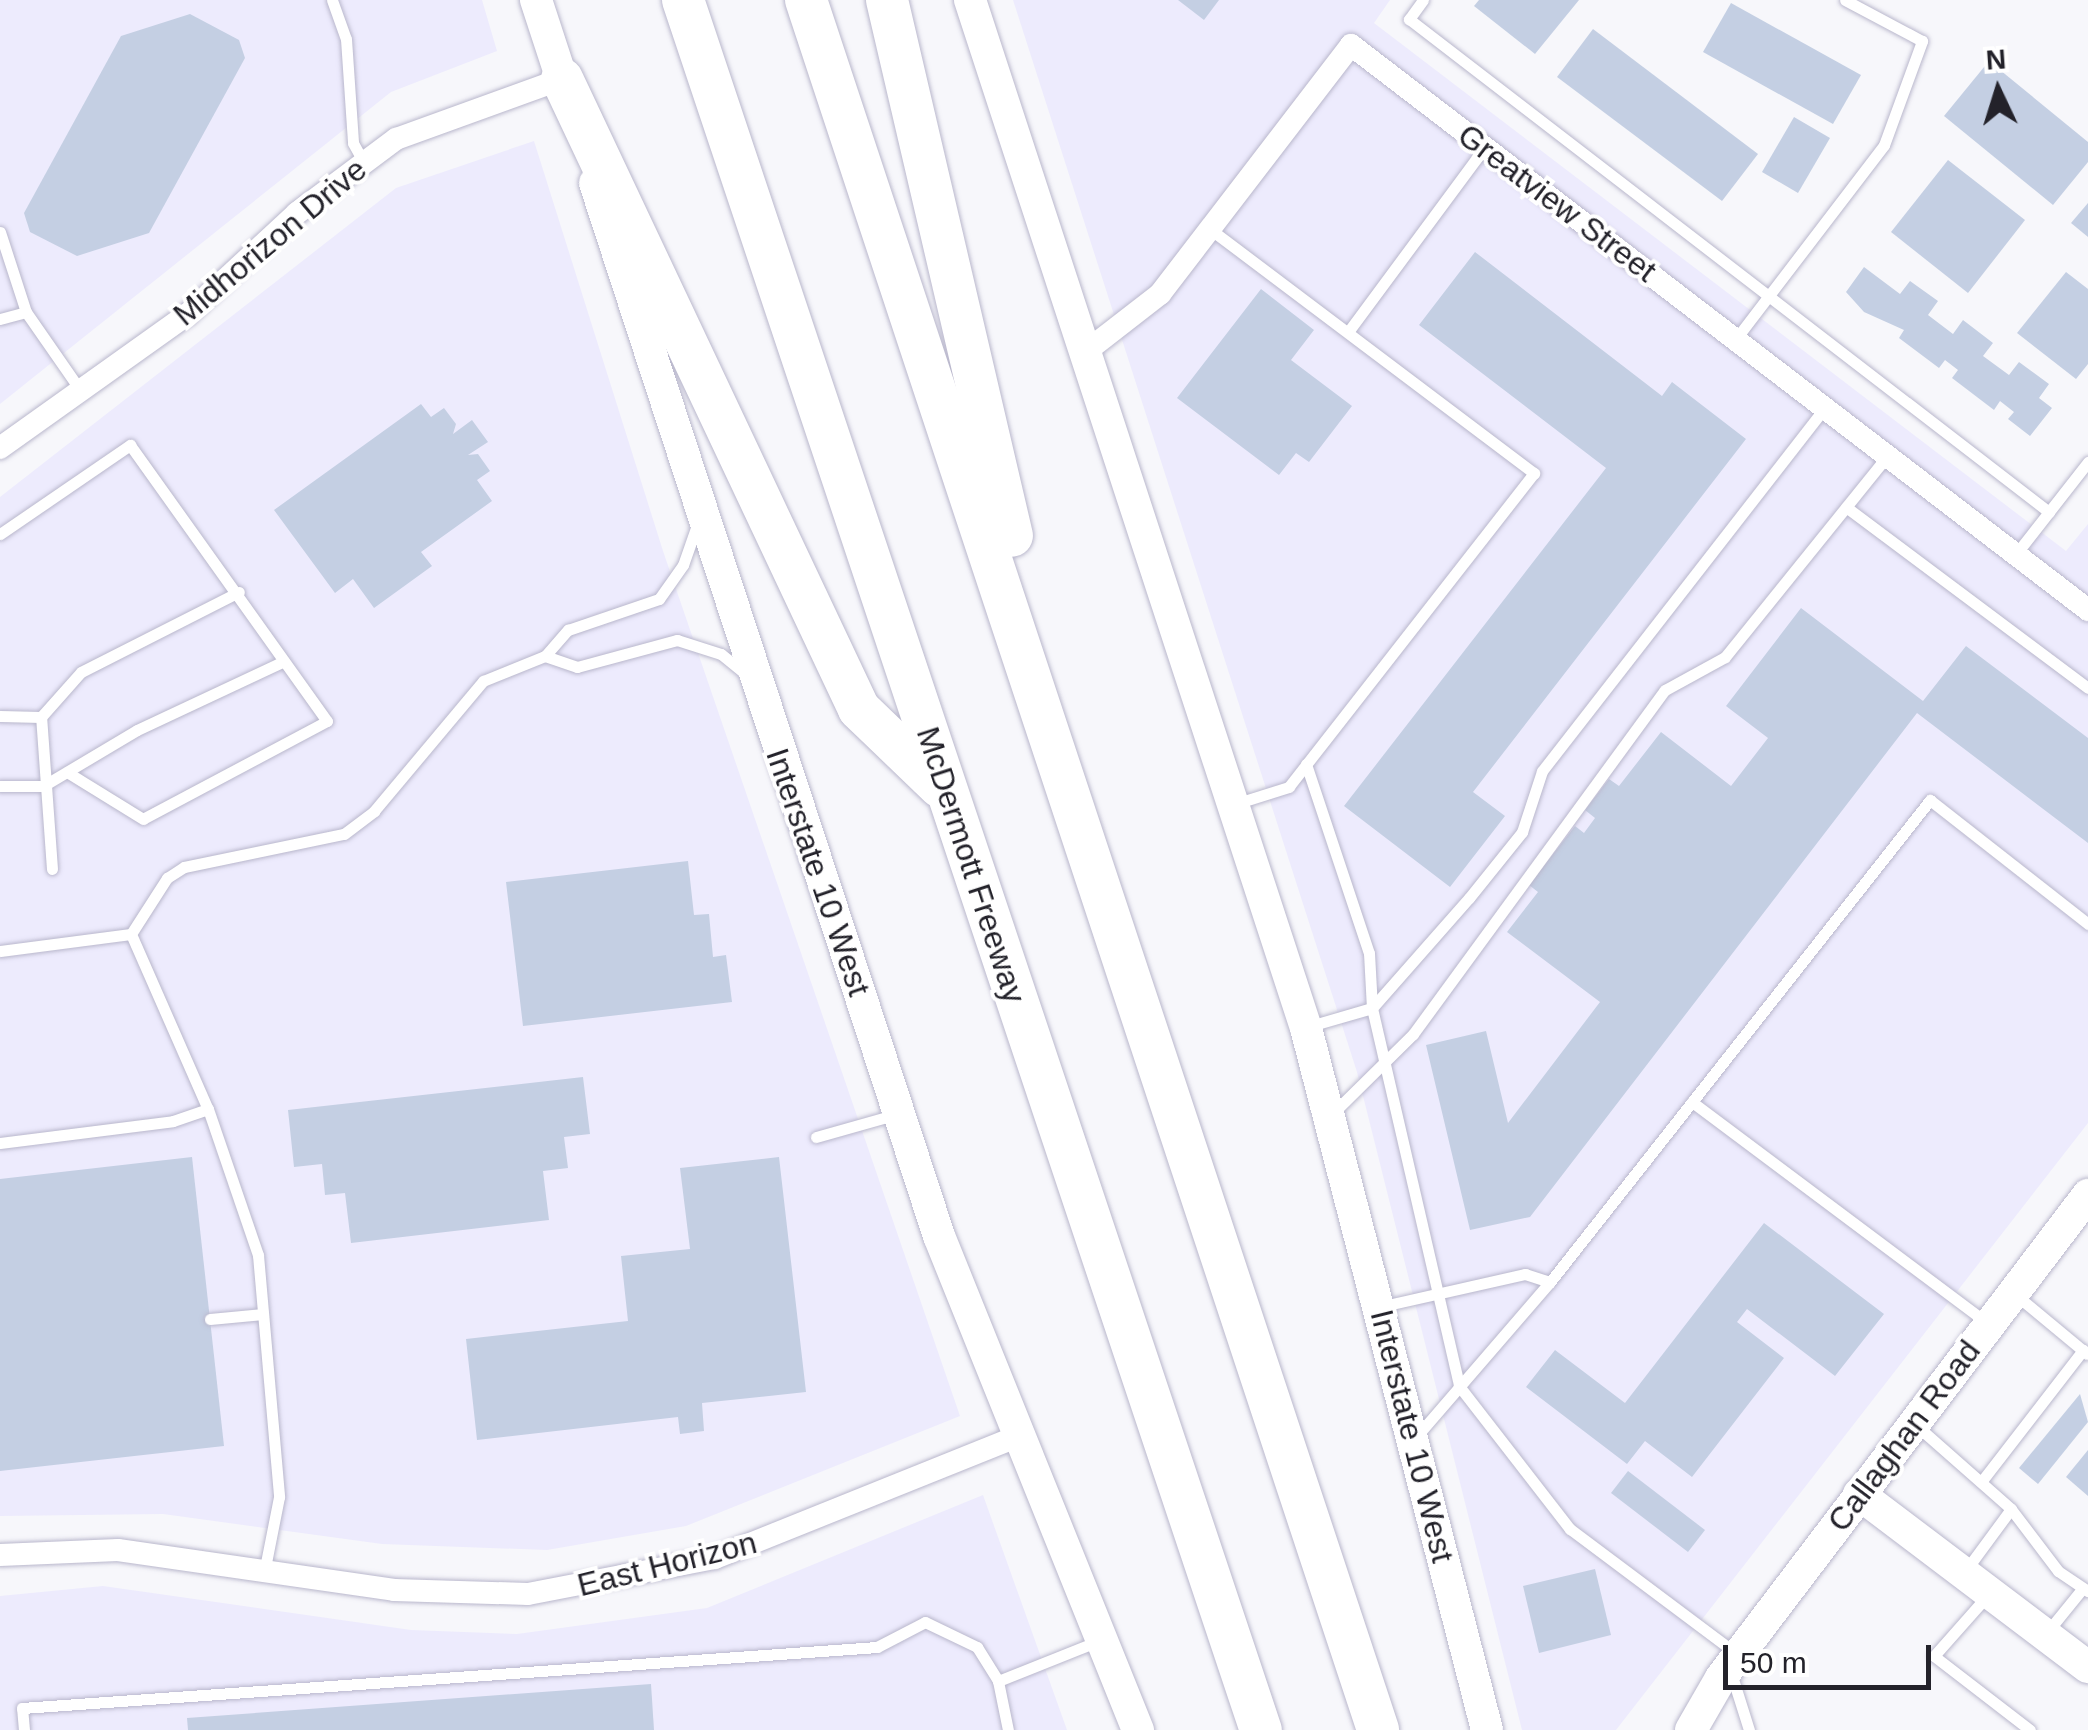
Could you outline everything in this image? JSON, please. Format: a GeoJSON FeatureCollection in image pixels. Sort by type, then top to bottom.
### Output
{"type":"FeatureCollection","features":[{"type":"Feature","properties":{"kind":"highway","name":"McDermott Freeway"},"geometry":{"type":"LineString","coordinates":[[683,0],[1261,1730]]}},
{"type":"Feature","properties":{"kind":"highway"},"geometry":{"type":"LineString","coordinates":[[806,0],[1378,1730]]}},
{"type":"Feature","properties":{"kind":"highway"},"geometry":{"type":"LineString","coordinates":[[887,0],[1078,814]]}},
{"type":"Feature","properties":{"kind":"highway"},"geometry":{"type":"LineString","coordinates":[[562,79],[859,709],[945,792]]}},
{"type":"Feature","properties":{"kind":"main road","name":"Interstate 10 West"},"geometry":{"type":"LineString","coordinates":[[536,0],[750,677],[899,1114],[1018,1436],[1138,1730]]}},
{"type":"Feature","properties":{"kind":"main road","name":"Interstate 10 West"},"geometry":{"type":"LineString","coordinates":[[970,0],[1332,1114],[1487,1730]]}},
{"type":"Feature","properties":{"kind":"main road","name":"Callaghan Road"},"geometry":{"type":"LineString","coordinates":[[1690,1730],[1729,1667],[2088,1195]]}},
{"type":"Feature","properties":{"kind":"main road"},"geometry":{"type":"LineString","coordinates":[[1859,1494],[2088,1667]]}},
{"type":"Feature","properties":{"kind":"main road","name":"Callaghan Road"},"geometry":{"type":"LineString","coordinates":[[1663,1730],[1729,1667]]}},
{"type":"Feature","properties":{"kind":"street","name":"Greatview Street"},"geometry":{"type":"LineString","coordinates":[[1084,353],[1160,294],[1351,45],[2088,610]]}},
{"type":"Feature","properties":{"kind":"street","name":"Midhorizon Drive"},"geometry":{"type":"LineString","coordinates":[[0,448],[188,314],[363,160],[454,112],[562,79]]}},
{"type":"Feature","properties":{"kind":"street","name":"East Horizon"},"geometry":{"type":"LineString","coordinates":[[0,1554],[118,1550],[476,1595],[612,1584],[794,1530],[1018,1436]]}},
{"type":"Feature","properties":{"kind":"lane"},"geometry":{"type":"LineString","coordinates":[[332,0],[346,39],[353,143],[363,160]]}},
{"type":"Feature","properties":{"kind":"lane"},"geometry":{"type":"LineString","coordinates":[[1423,0],[1409,19],[2049,512]]}},
{"type":"Feature","properties":{"kind":"lane"},"geometry":{"type":"LineString","coordinates":[[1736,340],[1884,145],[1922,41],[1845,0]]}},
{"type":"Feature","properties":{"kind":"lane"},"geometry":{"type":"LineString","coordinates":[[1348,332],[1485,147]]}},
{"type":"Feature","properties":{"kind":"lane"},"geometry":{"type":"LineString","coordinates":[[1210,229],[1534,473],[1288,787],[1234,804]]}},
{"type":"Feature","properties":{"kind":"lane"},"geometry":{"type":"LineString","coordinates":[[0,232],[26,312],[81,390]]}},
{"type":"Feature","properties":{"kind":"lane"},"geometry":{"type":"LineString","coordinates":[[0,319],[26,312]]}},
{"type":"Feature","properties":{"kind":"lane"},"geometry":{"type":"LineString","coordinates":[[1306,1028],[1372,1008],[1522,832],[1542,771],[1826,408]]}},
{"type":"Feature","properties":{"kind":"lane"},"geometry":{"type":"LineString","coordinates":[[0,534],[130,445],[239,592],[326,721],[143,819],[67,772]]}},
{"type":"Feature","properties":{"kind":"lane"},"geometry":{"type":"LineString","coordinates":[[1332,1114],[1384,1062],[1665,690],[1725,657],[1886,456]]}},
{"type":"Feature","properties":{"kind":"lane"},"geometry":{"type":"LineString","coordinates":[[2016,554],[2088,462]]}},
{"type":"Feature","properties":{"kind":"lane"},"geometry":{"type":"LineString","coordinates":[[1846,507],[2088,688]]}},
{"type":"Feature","properties":{"kind":"lane"},"geometry":{"type":"LineString","coordinates":[[0,951],[131,934],[167,878],[184,867],[344,834],[374,811],[482,681],[545,656],[568,630],[659,599],[683,565],[699,520]]}},
{"type":"Feature","properties":{"kind":"lane"},"geometry":{"type":"LineString","coordinates":[[52,870],[40,717],[81,672],[239,592]]}},
{"type":"Feature","properties":{"kind":"lane"},"geometry":{"type":"LineString","coordinates":[[545,656],[576,667],[677,640],[721,654],[750,677]]}},
{"type":"Feature","properties":{"kind":"lane"},"geometry":{"type":"LineString","coordinates":[[0,786],[43,786],[284,662]]}},
{"type":"Feature","properties":{"kind":"lane"},"geometry":{"type":"LineString","coordinates":[[0,716],[40,717]]}},
{"type":"Feature","properties":{"kind":"lane"},"geometry":{"type":"LineString","coordinates":[[1306,764],[1369,953],[1372,1008],[1460,1386],[1570,1529],[1729,1667],[1749,1730]]}},
{"type":"Feature","properties":{"kind":"lane"},"geometry":{"type":"LineString","coordinates":[[1413,1440],[1550,1282],[1930,800],[2088,924]]}},
{"type":"Feature","properties":{"kind":"lane"},"geometry":{"type":"LineString","coordinates":[[131,934],[208,1110],[258,1255],[278,1497],[265,1568]]}},
{"type":"Feature","properties":{"kind":"lane"},"geometry":{"type":"LineString","coordinates":[[1692,1102],[1989,1324]]}},
{"type":"Feature","properties":{"kind":"lane"},"geometry":{"type":"LineString","coordinates":[[0,1142],[173,1121],[208,1110]]}},
{"type":"Feature","properties":{"kind":"lane"},"geometry":{"type":"LineString","coordinates":[[816,1137],[899,1114]]}},
{"type":"Feature","properties":{"kind":"lane"},"geometry":{"type":"LineString","coordinates":[[1379,1306],[1525,1274],[1550,1282]]}},
{"type":"Feature","properties":{"kind":"lane"},"geometry":{"type":"LineString","coordinates":[[1980,1482],[2086,1352],[2013,1293]]}},
{"type":"Feature","properties":{"kind":"lane"},"geometry":{"type":"LineString","coordinates":[[210,1319],[263,1314]]}},
{"type":"Feature","properties":{"kind":"lane"},"geometry":{"type":"LineString","coordinates":[[1914,1424],[2011,1509],[2058,1571],[2086,1589],[2046,1635]]}},
{"type":"Feature","properties":{"kind":"lane"},"geometry":{"type":"LineString","coordinates":[[1964,1573],[2011,1509]]}},
{"type":"Feature","properties":{"kind":"lane"},"geometry":{"type":"LineString","coordinates":[[1990,1593],[1934,1656],[2030,1730]]}},
{"type":"Feature","properties":{"kind":"lane"},"geometry":{"type":"LineString","coordinates":[[24,1730],[22,1708],[878,1647],[926,1622],[977,1647],[998,1681],[1008,1730]]}},
{"type":"Feature","properties":{"kind":"lane"},"geometry":{"type":"LineString","coordinates":[[998,1681],[1102,1640]]}},
{"type":"Feature","properties":{"kind":"shaded area"},"geometry":{"type":"Polygon","coordinates":[[[0,0],[482,0],[497,51],[391,92],[0,404],[0,0]]]}},
{"type":"Feature","properties":{"kind":"shaded area"},"geometry":{"type":"Polygon","coordinates":[[[1013,0],[1390,0],[1374,23],[2066,551],[2088,524],[2088,1123],[1616,1730],[1522,1730],[1357,1072],[1013,0]]]}},
{"type":"Feature","properties":{"kind":"shaded area"},"geometry":{"type":"Polygon","coordinates":[[[534,141],[663,551],[960,1416],[686,1526],[547,1550],[382,1544],[163,1514],[0,1516],[0,497],[396,188],[534,141]]]}},
{"type":"Feature","properties":{"kind":"shaded area"},"geometry":{"type":"Polygon","coordinates":[[[983,1495],[1067,1730],[0,1730],[0,1596],[103,1586],[411,1630],[517,1634],[707,1608],[983,1495]]]}},
{"type":"Feature","properties":{"kind":"building"},"geometry":{"type":"Polygon","coordinates":[[[1178,0],[1219,0],[1204,20],[1178,0]]]}},
{"type":"Feature","properties":{"kind":"building"},"geometry":{"type":"Polygon","coordinates":[[[1479,0],[1579,0],[1535,54],[1474,6],[1479,0]]]}},
{"type":"Feature","properties":{"kind":"building"},"geometry":{"type":"Polygon","coordinates":[[[1731,3],[1861,75],[1833,124],[1703,52],[1731,3]]]}},
{"type":"Feature","properties":{"kind":"building"},"geometry":{"type":"Polygon","coordinates":[[[190,14],[239,40],[245,58],[149,233],[77,256],[30,232],[24,213],[121,36],[190,14]]]}},
{"type":"Feature","properties":{"kind":"building"},"geometry":{"type":"Polygon","coordinates":[[[1593,29],[1758,154],[1722,201],[1557,77],[1593,29]]]}},
{"type":"Feature","properties":{"kind":"building"},"geometry":{"type":"Polygon","coordinates":[[[1989,61],[2088,142],[2088,162],[2053,205],[1944,116],[1989,61]]]}},
{"type":"Feature","properties":{"kind":"building"},"geometry":{"type":"Polygon","coordinates":[[[1794,117],[1830,138],[1798,193],[1762,172],[1794,117]]]}},
{"type":"Feature","properties":{"kind":"building"},"geometry":{"type":"Polygon","coordinates":[[[1948,160],[2025,220],[1968,293],[1891,232],[1948,160]]]}},
{"type":"Feature","properties":{"kind":"building"},"geometry":{"type":"Polygon","coordinates":[[[2088,203],[2088,237],[2071,223],[2088,203]]]}},
{"type":"Feature","properties":{"kind":"building"},"geometry":{"type":"Polygon","coordinates":[[[1475,252],[1662,396],[1672,382],[1746,439],[1473,792],[1505,816],[1450,887],[1344,806],[1606,468],[1419,325],[1475,252]]]}},
{"type":"Feature","properties":{"kind":"building"},"geometry":{"type":"Polygon","coordinates":[[[1864,267],[1900,294],[1910,281],[1938,301],[1928,315],[1953,334],[1963,320],[1993,343],[1983,356],[2009,375],[2019,362],[2049,384],[2039,398],[2052,408],[2030,436],[2008,419],[2014,412],[2000,401],[1994,410],[1952,378],[1958,370],[1945,360],[1939,368],[1899,338],[1904,330],[1864,312],[1846,292],[1864,267]]]}},
{"type":"Feature","properties":{"kind":"building"},"geometry":{"type":"Polygon","coordinates":[[[2066,272],[2088,289],[2088,364],[2076,379],[2017,333],[2066,272]]]}},
{"type":"Feature","properties":{"kind":"building"},"geometry":{"type":"Polygon","coordinates":[[[1261,289],[1314,330],[1291,360],[1352,406],[1309,462],[1296,453],[1279,475],[1177,398],[1261,289]]]}},
{"type":"Feature","properties":{"kind":"building"},"geometry":{"type":"Polygon","coordinates":[[[421,404],[431,417],[444,408],[456,424],[453,434],[472,420],[488,442],[468,455],[478,454],[490,471],[477,480],[492,501],[421,552],[432,566],[374,608],[353,579],[335,593],[274,510],[421,404]]]}},
{"type":"Feature","properties":{"kind":"building"},"geometry":{"type":"Polygon","coordinates":[[[1801,608],[1923,701],[1966,646],[2088,738],[2088,843],[1917,713],[1530,1217],[1470,1230],[1426,1045],[1486,1031],[1508,1123],[1600,1002],[1507,932],[1538,892],[1529,885],[1575,826],[1584,833],[1595,818],[1585,810],[1609,779],[1619,786],[1661,732],[1731,786],[1768,738],[1726,706],[1801,608]]]}},
{"type":"Feature","properties":{"kind":"building"},"geometry":{"type":"Polygon","coordinates":[[[688,861],[694,915],[709,914],[713,957],[726,955],[732,1002],[523,1026],[506,882],[688,861]]]}},
{"type":"Feature","properties":{"kind":"building"},"geometry":{"type":"Polygon","coordinates":[[[583,1077],[590,1134],[564,1137],[568,1168],[543,1171],[549,1220],[351,1243],[345,1193],[325,1195],[322,1164],[294,1167],[288,1110],[583,1077]]]}},
{"type":"Feature","properties":{"kind":"building"},"geometry":{"type":"Polygon","coordinates":[[[192,1157],[224,1446],[0,1471],[0,1179],[192,1157]]]}},
{"type":"Feature","properties":{"kind":"building"},"geometry":{"type":"Polygon","coordinates":[[[779,1157],[806,1392],[702,1403],[704,1431],[680,1434],[678,1417],[477,1440],[466,1339],[628,1321],[621,1256],[690,1249],[680,1168],[779,1157]]]}},
{"type":"Feature","properties":{"kind":"building"},"geometry":{"type":"Polygon","coordinates":[[[1764,1223],[1884,1314],[1835,1376],[1747,1309],[1737,1322],[1784,1358],[1692,1477],[1645,1441],[1627,1464],[1526,1387],[1555,1350],[1625,1403],[1764,1223]]]}},
{"type":"Feature","properties":{"kind":"building"},"geometry":{"type":"Polygon","coordinates":[[[2080,1394],[2088,1422],[2038,1484],[2019,1468],[2080,1394]]]}},
{"type":"Feature","properties":{"kind":"building"},"geometry":{"type":"Polygon","coordinates":[[[2088,1450],[2088,1496],[2066,1477],[2088,1450]]]}},
{"type":"Feature","properties":{"kind":"building"},"geometry":{"type":"Polygon","coordinates":[[[1628,1471],[1705,1530],[1688,1552],[1611,1493],[1628,1471]]]}},
{"type":"Feature","properties":{"kind":"building"},"geometry":{"type":"Polygon","coordinates":[[[1595,1569],[1611,1635],[1539,1653],[1523,1586],[1595,1569]]]}},
{"type":"Feature","properties":{"kind":"building"},"geometry":{"type":"Polygon","coordinates":[[[651,1684],[654,1730],[188,1730],[187,1718],[651,1684]]]}}]}
